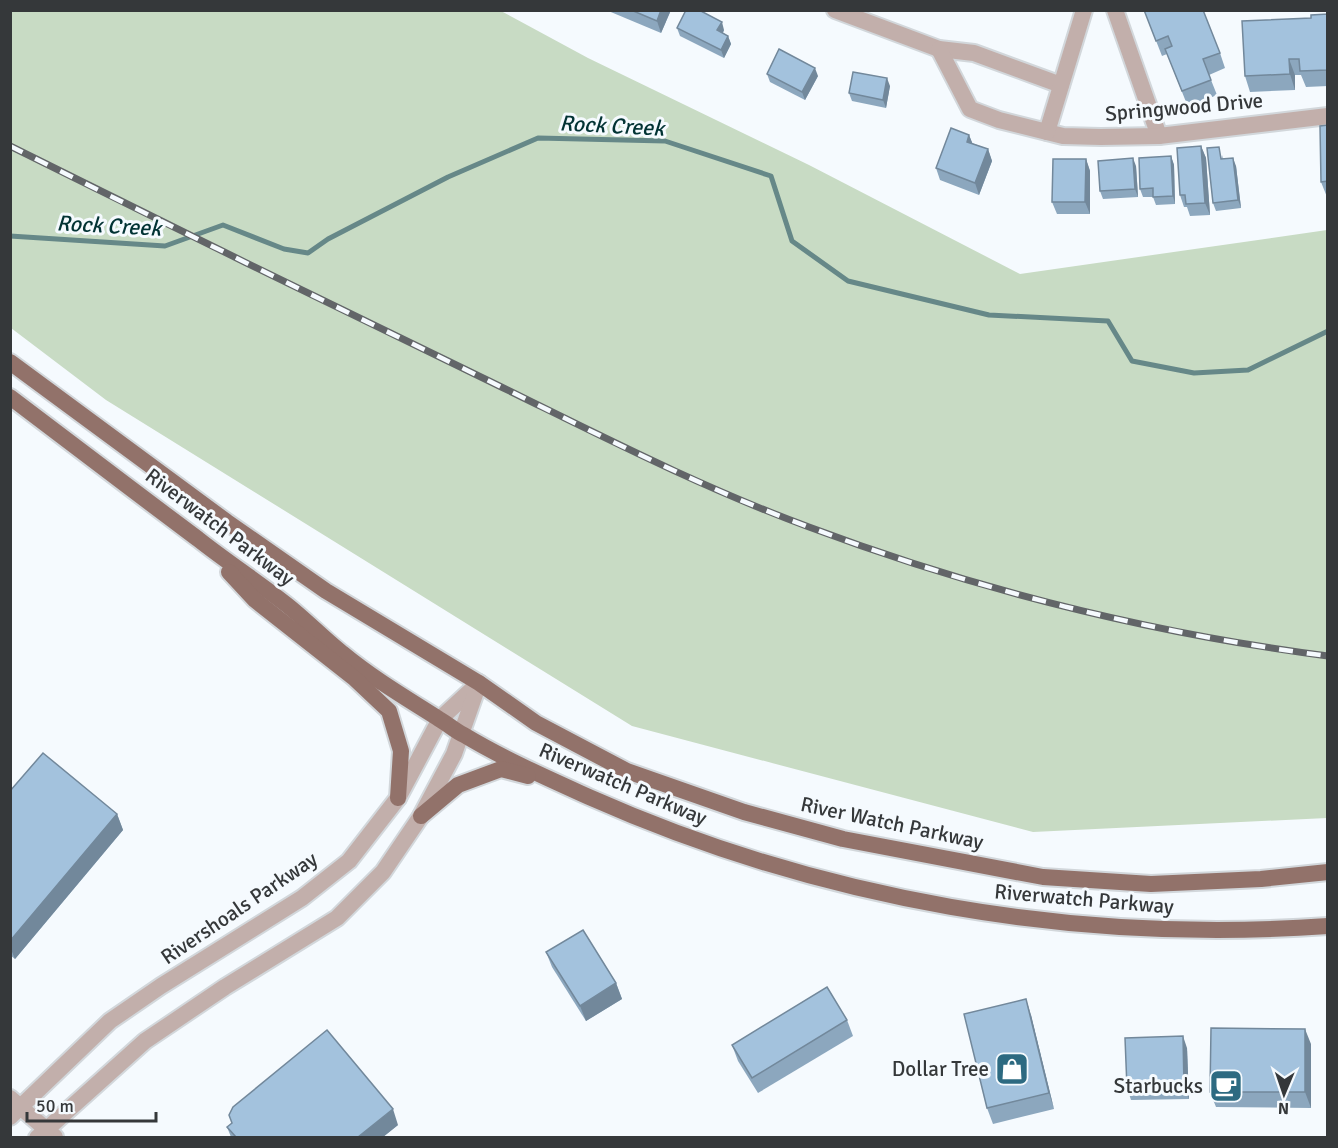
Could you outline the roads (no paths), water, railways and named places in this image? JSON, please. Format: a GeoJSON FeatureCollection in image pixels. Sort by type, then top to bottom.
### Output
{"type":"FeatureCollection","features":[{"type":"Feature","properties":{"kind":"main road","name":"Riverwatch Parkway"},"geometry":{"type":"LineString","coordinates":[[10,362],[227,522],[326,591],[479,683]]}},
{"type":"Feature","properties":{"kind":"main road","name":"Riverwatch Parkway"},"geometry":{"type":"LineString","coordinates":[[10,397],[289,607],[351,660],[392,690],[462,735],[563,785],[629,814],[738,854],[830,882],[922,902],[1017,917],[1143,928],[1205,930],[1328,926]]}},
{"type":"Feature","properties":{"kind":"main road"},"geometry":{"type":"LineString","coordinates":[[199,540],[255,600],[354,678],[389,711],[401,751],[398,798]]}},
{"type":"Feature","properties":{"kind":"main road","name":"River Watch Parkway"},"geometry":{"type":"LineString","coordinates":[[479,683],[536,723],[627,771],[744,812],[843,839],[1043,877],[1152,884],[1261,879],[1328,872]]}},
{"type":"Feature","properties":{"kind":"main road"},"geometry":{"type":"LineString","coordinates":[[421,816],[458,785],[501,769],[563,785]]}},
{"type":"Feature","properties":{"kind":"street"},"geometry":{"type":"LineString","coordinates":[[835,10],[939,49],[974,53],[1061,85]]}},
{"type":"Feature","properties":{"kind":"street"},"geometry":{"type":"LineString","coordinates":[[1047,132],[1084,10]]}},
{"type":"Feature","properties":{"kind":"street"},"geometry":{"type":"LineString","coordinates":[[1115,10],[1159,135]]}},
{"type":"Feature","properties":{"kind":"street","name":"Springwood Drive"},"geometry":{"type":"LineString","coordinates":[[939,49],[970,109],[999,120],[1063,136],[1159,135],[1328,116]]}},
{"type":"Feature","properties":{"kind":"street"},"geometry":{"type":"LineString","coordinates":[[14,1107],[46,1135],[81,1096],[145,1041],[225,987],[337,918],[383,872],[421,816],[454,754],[479,683]]}},
{"type":"Feature","properties":{"kind":"street","name":"Rivershoals Parkway"},"geometry":{"type":"LineString","coordinates":[[14,1107],[110,1021],[302,898],[349,861],[398,798],[440,719],[479,683]]}},
{"type":"Feature","properties":{"kind":"waterway","name":"Rock Creek"},"geometry":{"type":"LineString","coordinates":[[10,236],[165,246],[223,225],[284,249],[308,253],[328,239],[448,177],[538,138],[665,141],[771,176],[792,241],[848,281],[989,315],[1108,321],[1132,361],[1194,373],[1248,370],[1328,331]]}},
{"type":"Feature","properties":{"kind":"railway"},"geometry":{"type":"LineString","coordinates":[[10,146],[605,438],[767,511],[872,550],[1065,606],[1195,635],[1328,656]]}},
{"type":"Feature","properties":{"kind":"place","name":"Dollar Tree"},"geometry":{"type":"Point","coordinates":[1012,1069]}},
{"type":"Feature","properties":{"kind":"place","name":"Starbucks"},"geometry":{"type":"Point","coordinates":[1226,1086]}}]}
